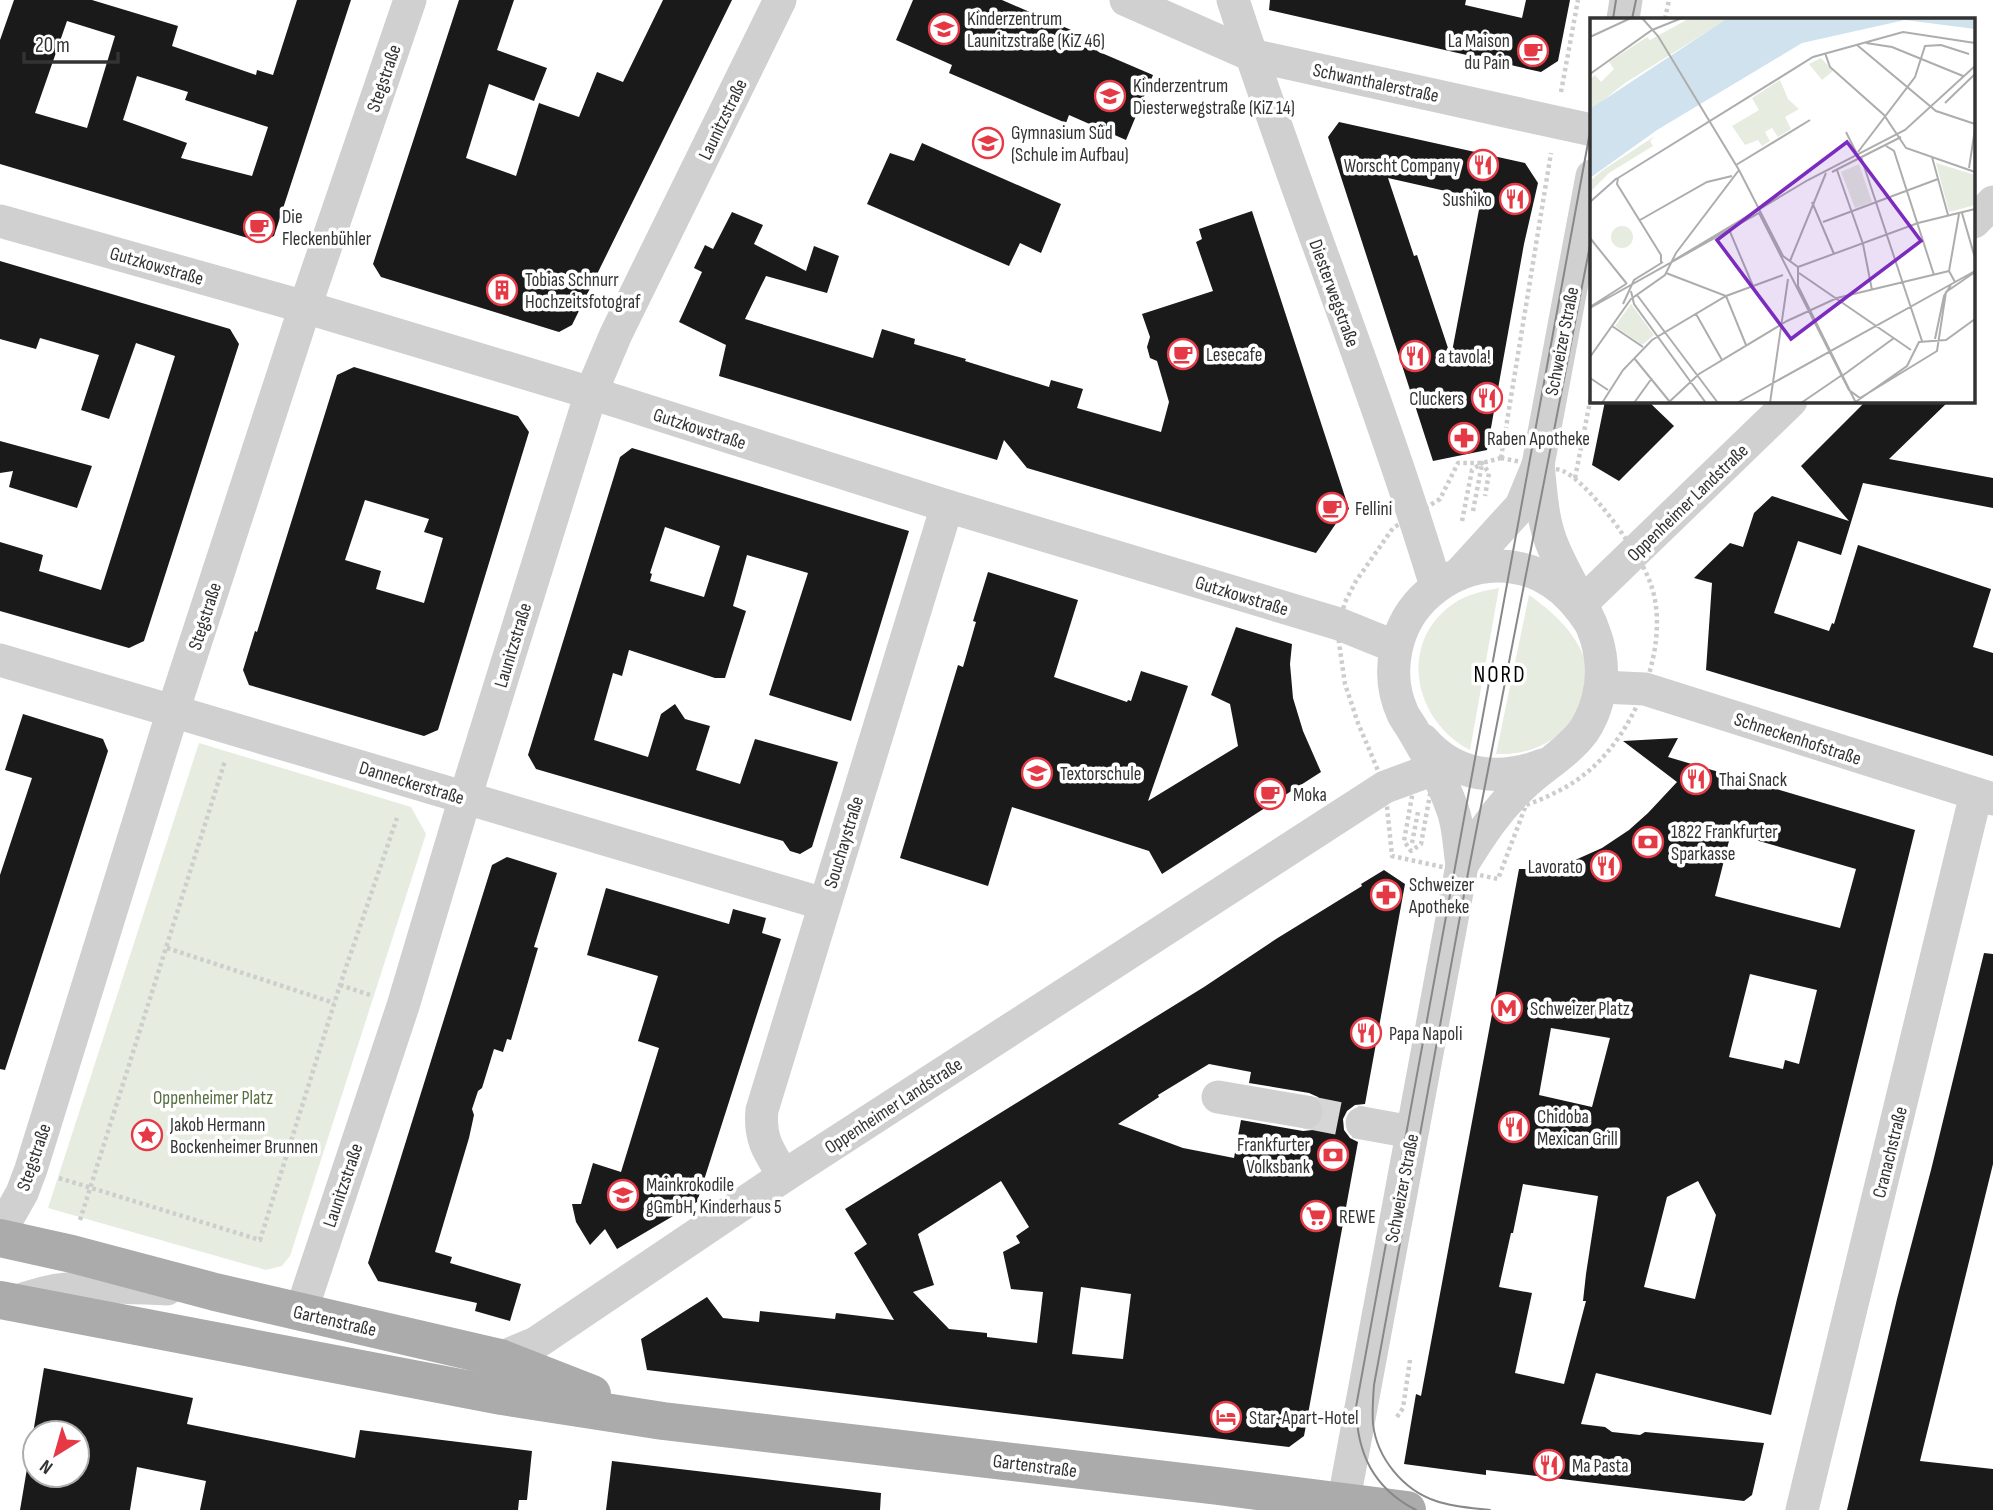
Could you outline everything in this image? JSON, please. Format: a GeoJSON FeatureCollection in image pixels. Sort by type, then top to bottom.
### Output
{"type":"FeatureCollection","features":[{"type":"Feature","properties":{"kind":"main road","name":"Gartenstraße"},"geometry":{"type":"LineString","coordinates":[[0,1238],[215,1292],[500,1358],[663,1421]]}},
{"type":"Feature","properties":{"kind":"main road","name":"Gartenstraße"},"geometry":{"type":"LineString","coordinates":[[5,1304],[502,1396],[663,1421],[1343,1506],[1407,1510]]}},
{"type":"Feature","properties":{"kind":"street","name":"Stegstraße"},"geometry":{"type":"LineString","coordinates":[[0,1232],[22,1193],[31,1169],[173,711],[305,307],[410,0]]}},
{"type":"Feature","properties":{"kind":"street","name":"Launitzstraße"},"geometry":{"type":"LineString","coordinates":[[301,1311],[403,1006],[591,393],[616,334],[780,0]]}},
{"type":"Feature","properties":{"kind":"street","name":"Schwanthalerstraße"},"geometry":{"type":"LineString","coordinates":[[1126,0],[1251,55],[1590,130]]}},
{"type":"Feature","properties":{"kind":"street","name":"Diesterwegstraße"},"geometry":{"type":"LineString","coordinates":[[1233,0],[1414,515],[1448,580]]}},
{"type":"Feature","properties":{"kind":"street"},"geometry":{"type":"LineString","coordinates":[[1623,18],[1626,0]]}},
{"type":"Feature","properties":{"kind":"street","name":"Schweizer Straße"},"geometry":{"type":"LineString","coordinates":[[1538,465],[1590,187]]}},
{"type":"Feature","properties":{"kind":"street","name":"Gutzkowstraße"},"geometry":{"type":"LineString","coordinates":[[0,220],[305,307],[591,393],[947,506],[1339,624],[1396,647]]}},
{"type":"Feature","properties":{"kind":"street","name":"Oppenheimer Landstraße"},"geometry":{"type":"LineString","coordinates":[[1587,613],[1636,553],[1790,402]]}},
{"type":"Feature","properties":{"kind":"street"},"geometry":{"type":"LineString","coordinates":[[1461,868],[1453,810],[1398,699],[1394,664],[1396,647],[1411,612],[1423,598],[1448,580],[1521,506],[1538,465]]}},
{"type":"Feature","properties":{"kind":"street"},"geometry":{"type":"LineString","coordinates":[[1461,868],[1493,817],[1521,786],[1568,748],[1584,730],[1602,687],[1603,665],[1599,644],[1587,613],[1551,544],[1538,465]]}},
{"type":"Feature","properties":{"kind":"street","name":"Souchaystraße"},"geometry":{"type":"LineString","coordinates":[[784,1175],[770,1154],[762,1135],[762,1110],[947,506]]}},
{"type":"Feature","properties":{"kind":"street"},"geometry":{"type":"LineString","coordinates":[[1448,580],[1478,568],[1496,566],[1527,570],[1566,591],[1587,613]]}},
{"type":"Feature","properties":{"kind":"street","name":"Danneckerstraße"},"geometry":{"type":"LineString","coordinates":[[0,660],[824,904]]}},
{"type":"Feature","properties":{"kind":"street","name":"Schneckenhofstraße"},"geometry":{"type":"LineString","coordinates":[[1602,687],[1645,689],[1984,796]]}},
{"type":"Feature","properties":{"kind":"street"},"geometry":{"type":"LineString","coordinates":[[1412,728],[1444,760],[1471,772],[1507,775],[1548,763]]}},
{"type":"Feature","properties":{"kind":"street","name":"Oppenheimer Landstraße"},"geometry":{"type":"LineString","coordinates":[[329,1363],[433,1364],[500,1358],[536,1343],[784,1175],[1385,787],[1434,768]]}},
{"type":"Feature","properties":{"kind":"street","name":"Cranachstraße"},"geometry":{"type":"LineString","coordinates":[[1802,1510],[1984,796]]}},
{"type":"Feature","properties":{"kind":"street","name":"Schweizer Straße"},"geometry":{"type":"LineString","coordinates":[[1343,1506],[1461,868]]}},
{"type":"Feature","properties":{"kind":"street"},"geometry":{"type":"LineString","coordinates":[[1218,1097],[1306,1112]]}},
{"type":"Feature","properties":{"kind":"street"},"geometry":{"type":"LineString","coordinates":[[1362,1123],[1412,1132]]}},
{"type":"Feature","properties":{"kind":"street"},"geometry":{"type":"LineString","coordinates":[[5,1304],[66,1287],[104,1286],[215,1292]]}},
{"type":"Feature","properties":{"kind":"path"},"geometry":{"type":"LineString","coordinates":[[1500,458],[1578,0]]}},
{"type":"Feature","properties":{"kind":"path"},"geometry":{"type":"LineString","coordinates":[[1665,18],[1669,0]]}},
{"type":"Feature","properties":{"kind":"path"},"geometry":{"type":"LineString","coordinates":[[1575,478],[1590,401]]}},
{"type":"Feature","properties":{"kind":"path"},"geometry":{"type":"LineString","coordinates":[[1500,458],[1562,470],[1575,478],[1607,513],[1636,553],[1654,594],[1658,625],[1653,659],[1645,689],[1630,719],[1608,751],[1591,769],[1547,797],[1526,805],[1498,879],[1461,868],[1392,856],[1385,787],[1345,684],[1339,643],[1339,624],[1345,602],[1356,581],[1393,528],[1414,515],[1440,499],[1458,463],[1482,463],[1500,458]]}},
{"type":"Feature","properties":{"kind":"path"},"geometry":{"type":"LineString","coordinates":[[1461,526],[1472,470],[1482,463]]}},
{"type":"Feature","properties":{"kind":"path"},"geometry":{"type":"LineString","coordinates":[[1482,463],[1489,473]]}},
{"type":"Feature","properties":{"kind":"path"},"geometry":{"type":"LineString","coordinates":[[1472,516],[1482,463]]}},
{"type":"Feature","properties":{"kind":"path"},"geometry":{"type":"LineString","coordinates":[[77,1227],[235,729]]}},
{"type":"Feature","properties":{"kind":"path"},"geometry":{"type":"LineString","coordinates":[[31,1169],[260,1240],[334,1003],[397,818]]}},
{"type":"Feature","properties":{"kind":"path"},"geometry":{"type":"LineString","coordinates":[[1404,841],[1411,851],[1421,844]]}},
{"type":"Feature","properties":{"kind":"path"},"geometry":{"type":"LineString","coordinates":[[167,948],[334,1003]]}},
{"type":"Feature","properties":{"kind":"path"},"geometry":{"type":"LineString","coordinates":[[1397,1417],[1403,1408],[1410,1360]]}},
{"type":"Feature","properties":{"kind":"green space"},"geometry":{"type":"Polygon","coordinates":[[[1499,588],[1470,750],[1451,737],[1436,720],[1425,701],[1419,660],[1424,639],[1435,620],[1453,604],[1469,595],[1499,588]]]}},
{"type":"Feature","properties":{"kind":"green space"},"geometry":{"type":"Polygon","coordinates":[[[1529,595],[1554,615],[1576,641],[1586,665],[1586,688],[1577,718],[1550,741],[1534,749],[1496,754],[1529,595]]]}},
{"type":"Feature","properties":{"kind":"green space","name":"Oppenheimer Platz"},"geometry":{"type":"Polygon","coordinates":[[[199,743],[411,807],[426,834],[290,1256],[282,1266],[266,1270],[48,1208],[199,743]]]}},
{"type":"Feature","properties":{"kind":"building"},"geometry":{"type":"Polygon","coordinates":[[[14,0],[92,0],[178,26],[172,46],[256,75],[257,70],[273,75],[297,0],[351,0],[274,236],[261,242],[0,164],[0,40],[14,0]],[[67,21],[35,113],[87,128],[115,36],[67,21]],[[137,76],[123,120],[187,143],[181,158],[252,176],[268,127],[185,100],[188,92],[137,76]]]}},
{"type":"Feature","properties":{"kind":"building"},"geometry":{"type":"Polygon","coordinates":[[[459,0],[514,0],[497,50],[547,68],[534,101],[489,84],[466,158],[516,176],[539,103],[579,117],[597,72],[623,82],[663,0],[732,0],[572,325],[559,332],[381,277],[373,264],[459,0]]]}},
{"type":"Feature","properties":{"kind":"building"},"geometry":{"type":"Polygon","coordinates":[[[913,0],[1002,0],[1101,43],[1097,51],[1153,75],[1126,140],[1069,115],[1066,123],[949,73],[952,65],[896,40],[913,0]]]}},
{"type":"Feature","properties":{"kind":"building"},"geometry":{"type":"Polygon","coordinates":[[[1270,0],[1466,0],[1465,5],[1522,18],[1526,0],[1570,0],[1558,61],[1541,72],[1269,10],[1270,0]]]}},
{"type":"Feature","properties":{"kind":"building"},"geometry":{"type":"Polygon","coordinates":[[[1339,122],[1525,163],[1538,183],[1524,244],[1487,450],[1433,461],[1328,137],[1339,122]],[[1388,178],[1451,357],[1481,199],[1388,178]]]}},
{"type":"Feature","properties":{"kind":"building"},"geometry":{"type":"Polygon","coordinates":[[[922,143],[1061,204],[1041,253],[1020,243],[1009,266],[867,204],[890,153],[914,161],[922,143]]]}},
{"type":"Feature","properties":{"kind":"building"},"geometry":{"type":"Polygon","coordinates":[[[1252,211],[1349,509],[1316,553],[1027,468],[1004,440],[997,460],[719,376],[726,345],[679,322],[702,272],[694,268],[705,245],[713,249],[732,212],[763,225],[754,244],[806,271],[814,246],[839,256],[827,293],[766,276],[745,319],[873,358],[882,329],[915,339],[914,344],[1049,387],[1051,380],[1083,389],[1077,408],[1161,432],[1169,402],[1157,361],[1150,358],[1147,347],[1150,337],[1142,314],[1213,291],[1196,242],[1202,239],[1199,229],[1252,211]]]}},
{"type":"Feature","properties":{"kind":"building"},"geometry":{"type":"Polygon","coordinates":[[[0,261],[230,329],[239,344],[144,641],[129,648],[0,611],[0,542],[43,555],[39,571],[101,590],[175,356],[136,343],[109,419],[81,410],[99,355],[40,338],[36,349],[0,339],[0,261]]]}},
{"type":"Feature","properties":{"kind":"building"},"geometry":{"type":"Polygon","coordinates":[[[354,367],[518,416],[529,432],[438,730],[424,736],[249,685],[243,670],[337,375],[354,367]],[[365,500],[345,560],[381,571],[376,589],[424,603],[443,538],[424,532],[429,519],[365,500]]]}},
{"type":"Feature","properties":{"kind":"building"},"geometry":{"type":"Polygon","coordinates":[[[1605,402],[1649,402],[1674,426],[1619,481],[1592,465],[1605,402]]]}},
{"type":"Feature","properties":{"kind":"building"},"geometry":{"type":"Polygon","coordinates":[[[1865,402],[1948,402],[1889,459],[1993,478],[1993,508],[1863,483],[1841,555],[1798,541],[1774,613],[1829,631],[1832,623],[1834,624],[1858,545],[1991,589],[1973,647],[1993,653],[1993,756],[1706,670],[1712,583],[1694,578],[1730,543],[1743,547],[1754,513],[1772,496],[1849,521],[1801,466],[1865,402]]]}},
{"type":"Feature","properties":{"kind":"building"},"geometry":{"type":"Polygon","coordinates":[[[0,441],[92,466],[77,508],[9,487],[13,471],[0,473],[0,441]]]}},
{"type":"Feature","properties":{"kind":"building"},"geometry":{"type":"Polygon","coordinates":[[[632,448],[909,531],[851,721],[769,695],[808,573],[747,555],[733,606],[746,611],[725,678],[715,678],[629,650],[622,676],[613,673],[594,740],[648,757],[661,714],[675,704],[685,719],[710,726],[696,770],[740,784],[755,739],[838,762],[812,847],[800,854],[790,851],[783,841],[536,769],[528,755],[620,457],[632,448]],[[665,527],[650,573],[650,581],[704,597],[720,546],[665,527]]]}},
{"type":"Feature","properties":{"kind":"building"},"geometry":{"type":"Polygon","coordinates":[[[988,572],[1078,600],[1054,677],[1127,702],[1131,701],[1141,671],[1188,686],[1148,801],[1238,746],[1230,704],[1211,695],[1236,627],[1292,644],[1290,664],[1293,698],[1303,731],[1321,772],[1162,874],[1149,851],[1012,807],[988,886],[900,858],[958,665],[963,667],[988,572]]]}},
{"type":"Feature","properties":{"kind":"building"},"geometry":{"type":"Polygon","coordinates":[[[23,714],[103,739],[108,751],[5,1070],[0,1069],[0,875],[32,778],[5,770],[23,714]]]}},
{"type":"Feature","properties":{"kind":"building"},"geometry":{"type":"Polygon","coordinates":[[[1678,738],[1668,757],[1915,830],[1771,1415],[1596,1373],[1581,1424],[1605,1427],[1612,1432],[1640,1435],[1645,1432],[1764,1443],[1752,1495],[1744,1501],[1486,1470],[1486,1475],[1404,1464],[1416,1394],[1421,1396],[1519,869],[1555,869],[1602,848],[1629,830],[1677,782],[1623,741],[1678,738]],[[1731,833],[1715,896],[1840,928],[1856,869],[1731,833]],[[1750,974],[1729,1057],[1783,1069],[1785,1060],[1799,1064],[1817,990],[1750,974]],[[1551,1028],[1539,1095],[1592,1107],[1610,1038],[1551,1028]],[[1698,1181],[1667,1197],[1644,1287],[1695,1299],[1716,1215],[1698,1181]],[[1523,1184],[1499,1287],[1532,1293],[1515,1373],[1564,1384],[1586,1301],[1583,1301],[1586,1274],[1598,1196],[1523,1184]]]}},
{"type":"Feature","properties":{"kind":"building"},"geometry":{"type":"Polygon","coordinates":[[[507,857],[557,873],[534,947],[538,948],[511,1040],[507,1039],[503,1052],[494,1049],[482,1088],[478,1091],[472,1109],[474,1115],[469,1138],[435,1252],[452,1257],[450,1263],[521,1284],[510,1321],[475,1311],[477,1303],[378,1281],[368,1263],[492,865],[507,857]]]}},
{"type":"Feature","properties":{"kind":"building"},"geometry":{"type":"Polygon","coordinates":[[[1384,870],[1405,884],[1365,1104],[1355,1105],[1347,1111],[1343,1119],[1344,1130],[1350,1138],[1358,1142],[1304,1436],[1289,1447],[647,1370],[641,1339],[707,1297],[723,1318],[759,1322],[760,1311],[835,1319],[836,1313],[894,1320],[854,1253],[867,1244],[845,1209],[1204,987],[1362,886],[1361,884],[1384,870]],[[1209,1064],[1158,1095],[1159,1097],[1118,1124],[1183,1148],[1234,1158],[1241,1120],[1303,1131],[1313,1130],[1321,1124],[1325,1115],[1324,1106],[1318,1097],[1309,1093],[1249,1083],[1251,1072],[1209,1064]],[[1001,1181],[918,1234],[934,1285],[913,1292],[949,1329],[1037,1343],[1043,1292],[1011,1289],[1003,1252],[1020,1243],[1016,1236],[1029,1227],[1001,1181]],[[1081,1287],[1072,1354],[1123,1359],[1131,1294],[1081,1287]]]}},
{"type":"Feature","properties":{"kind":"building"},"geometry":{"type":"Polygon","coordinates":[[[606,888],[729,924],[733,909],[766,918],[762,933],[781,939],[697,1202],[617,1249],[605,1229],[590,1245],[576,1222],[572,1204],[581,1204],[593,1163],[621,1172],[659,1048],[638,1041],[658,976],[587,955],[606,888]]]}},
{"type":"Feature","properties":{"kind":"building"},"geometry":{"type":"Polygon","coordinates":[[[1984,953],[1993,954],[1993,1164],[1920,1461],[1993,1469],[1993,1510],[1847,1510],[1897,1299],[1984,953]]]}},
{"type":"Feature","properties":{"kind":"building"},"geometry":{"type":"Polygon","coordinates":[[[44,1368],[193,1398],[187,1424],[355,1458],[360,1430],[532,1451],[527,1500],[519,1500],[518,1510],[200,1510],[206,1481],[137,1467],[130,1510],[20,1510],[24,1489],[91,1489],[91,1419],[35,1419],[44,1368]]]}},
{"type":"Feature","properties":{"kind":"building"},"geometry":{"type":"Polygon","coordinates":[[[612,1461],[881,1493],[880,1510],[606,1510],[612,1461]]]}},
{"type":"Feature","properties":{"kind":"tunnel"},"geometry":{"type":"LineString","coordinates":[[1306,1112],[1362,1123]]}},
{"type":"Feature","properties":{"kind":"tram line"},"geometry":{"type":"LineString","coordinates":[[1613,18],[1616,0]]}},
{"type":"Feature","properties":{"kind":"tram line"},"geometry":{"type":"LineString","coordinates":[[1632,18],[1636,0]]}},
{"type":"Feature","properties":{"kind":"tram line"},"geometry":{"type":"LineString","coordinates":[[1416,1510],[1389,1491],[1370,1468],[1360,1439],[1356,1407],[1590,132]]}},
{"type":"Feature","properties":{"kind":"tram line"},"geometry":{"type":"LineString","coordinates":[[1490,1510],[1436,1501],[1403,1481],[1386,1460],[1376,1437],[1373,1419],[1374,1385],[1468,873],[1590,245]]}},
{"type":"Feature","properties":{"kind":"place","name":"Kinderzentrum Launitzstraße (KiZ 46)"},"geometry":{"type":"Point","coordinates":[944,29]}},
{"type":"Feature","properties":{"kind":"place","name":"La Maison du Pain"},"geometry":{"type":"Point","coordinates":[1533,51]}},
{"type":"Feature","properties":{"kind":"place","name":"Kinderzentrum Diesterwegstraße (KiZ 14)"},"geometry":{"type":"Point","coordinates":[1110,96]}},
{"type":"Feature","properties":{"kind":"place","name":"Gymnasium Süd (Schule im Aufbau)"},"geometry":{"type":"Point","coordinates":[988,143]}},
{"type":"Feature","properties":{"kind":"place","name":"Worscht Company"},"geometry":{"type":"Point","coordinates":[1483,165]}},
{"type":"Feature","properties":{"kind":"place","name":"Sushiko"},"geometry":{"type":"Point","coordinates":[1515,199]}},
{"type":"Feature","properties":{"kind":"place","name":"Die Fleckenbühler"},"geometry":{"type":"Point","coordinates":[259,227]}},
{"type":"Feature","properties":{"kind":"place","name":"Tobias Schnurr Hochzeitsfotograf"},"geometry":{"type":"Point","coordinates":[502,290]}},
{"type":"Feature","properties":{"kind":"place","name":"Lesecafe"},"geometry":{"type":"Point","coordinates":[1183,354]}},
{"type":"Feature","properties":{"kind":"place","name":"a tavola!"},"geometry":{"type":"Point","coordinates":[1415,356]}},
{"type":"Feature","properties":{"kind":"place","name":"Cluckers"},"geometry":{"type":"Point","coordinates":[1487,398]}},
{"type":"Feature","properties":{"kind":"place","name":"Raben Apotheke"},"geometry":{"type":"Point","coordinates":[1464,438]}},
{"type":"Feature","properties":{"kind":"place","name":"Fellini"},"geometry":{"type":"Point","coordinates":[1332,508]}},
{"type":"Feature","properties":{"kind":"place","name":"Textorschule"},"geometry":{"type":"Point","coordinates":[1037,773]}},
{"type":"Feature","properties":{"kind":"place","name":"Thai Snack"},"geometry":{"type":"Point","coordinates":[1696,779]}},
{"type":"Feature","properties":{"kind":"place","name":"Moka"},"geometry":{"type":"Point","coordinates":[1270,794]}},
{"type":"Feature","properties":{"kind":"place","name":"1822 Frankfurter Sparkasse"},"geometry":{"type":"Point","coordinates":[1648,842]}},
{"type":"Feature","properties":{"kind":"place","name":"Lavorato"},"geometry":{"type":"Point","coordinates":[1606,866]}},
{"type":"Feature","properties":{"kind":"place","name":"Schweizer Apotheke"},"geometry":{"type":"Point","coordinates":[1386,895]}},
{"type":"Feature","properties":{"kind":"place","name":"Schweizer Platz"},"geometry":{"type":"Point","coordinates":[1507,1008]}},
{"type":"Feature","properties":{"kind":"place","name":"Papa Napoli"},"geometry":{"type":"Point","coordinates":[1366,1033]}},
{"type":"Feature","properties":{"kind":"place","name":"Chidoba Mexican Grill"},"geometry":{"type":"Point","coordinates":[1514,1127]}},
{"type":"Feature","properties":{"kind":"place","name":"Jakob Hermann Bockenheimer Brunnen"},"geometry":{"type":"Point","coordinates":[147,1135]}},
{"type":"Feature","properties":{"kind":"place","name":"Frankfurter Volksbank"},"geometry":{"type":"Point","coordinates":[1333,1155]}},
{"type":"Feature","properties":{"kind":"place","name":"Mainkrokodile gGmbH, Kinderhaus 5"},"geometry":{"type":"Point","coordinates":[623,1195]}},
{"type":"Feature","properties":{"kind":"place","name":"REWE"},"geometry":{"type":"Point","coordinates":[1316,1216]}},
{"type":"Feature","properties":{"kind":"place","name":"Star-Apart-Hotel"},"geometry":{"type":"Point","coordinates":[1226,1417]}},
{"type":"Feature","properties":{"kind":"place","name":"Ma Pasta"},"geometry":{"type":"Point","coordinates":[1549,1465]}},
{"type":"Feature","properties":{"kind":"district","name":"NORD"},"geometry":{"type":"Point","coordinates":[1500,674]}}]}
